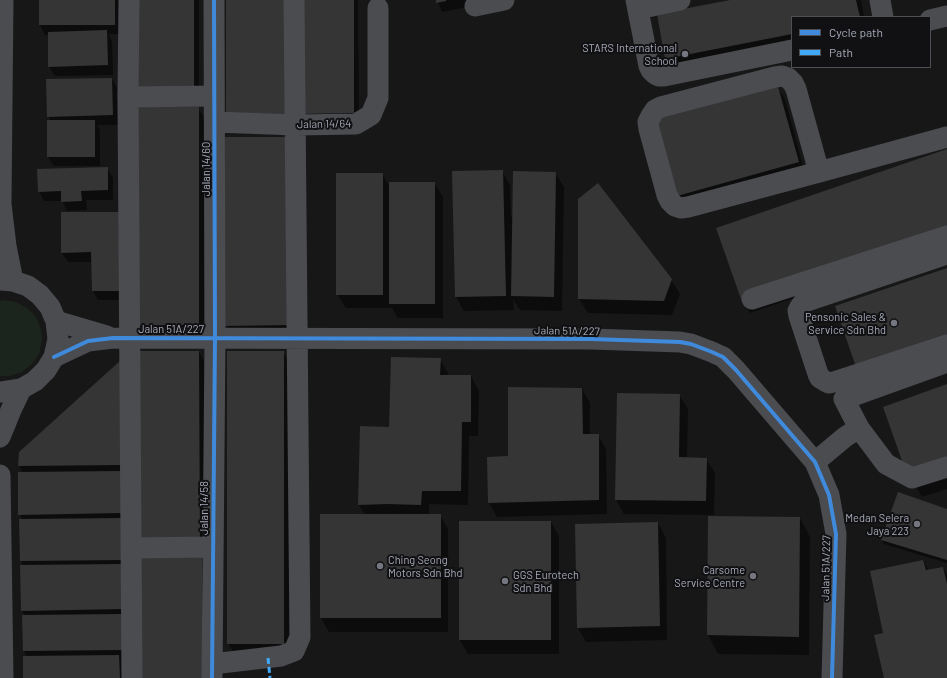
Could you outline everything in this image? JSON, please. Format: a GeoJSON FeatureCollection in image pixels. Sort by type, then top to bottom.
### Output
{"type":"FeatureCollection","features":[{"type":"Feature","properties":{"kind":"street"},"geometry":{"type":"LineString","coordinates":[[0,392],[21,388],[35,381],[46,370],[54,357],[58,339],[56,321],[50,307],[40,295],[28,286],[7,280],[6,246],[1,208],[3,0]]}},
{"type":"Feature","properties":{"kind":"street"},"geometry":{"type":"LineString","coordinates":[[129,0],[128,97],[121,338],[131,548],[132,678]]}},
{"type":"Feature","properties":{"kind":"street","name":"Jalan 14/60"},"geometry":{"type":"LineString","coordinates":[[214,0],[215,338]]}},
{"type":"Feature","properties":{"kind":"street"},"geometry":{"type":"LineString","coordinates":[[212,671],[281,656],[294,651],[300,637],[294,0]]}},
{"type":"Feature","properties":{"kind":"street"},"geometry":{"type":"LineString","coordinates":[[475,6],[504,0]]}},
{"type":"Feature","properties":{"kind":"street"},"geometry":{"type":"LineString","coordinates":[[680,0],[637,4],[649,66],[651,70],[659,76],[791,50]]}},
{"type":"Feature","properties":{"kind":"street"},"geometry":{"type":"LineString","coordinates":[[880,0],[883,16]]}},
{"type":"Feature","properties":{"kind":"street"},"geometry":{"type":"LineString","coordinates":[[944,0],[947,5]]}},
{"type":"Feature","properties":{"kind":"street","name":"Jalan 14/64"},"geometry":{"type":"LineString","coordinates":[[215,122],[296,125],[356,124],[371,115],[378,98],[378,8]]}},
{"type":"Feature","properties":{"kind":"street"},"geometry":{"type":"LineString","coordinates":[[931,20],[947,16]]}},
{"type":"Feature","properties":{"kind":"street"},"geometry":{"type":"LineString","coordinates":[[819,172],[796,89],[788,78],[782,76],[661,107],[655,110],[648,122],[667,195],[675,206],[681,208],[688,207],[819,172],[947,137]]}},
{"type":"Feature","properties":{"kind":"street"},"geometry":{"type":"LineString","coordinates":[[128,97],[214,96]]}},
{"type":"Feature","properties":{"kind":"street"},"geometry":{"type":"LineString","coordinates":[[752,299],[947,236]]}},
{"type":"Feature","properties":{"kind":"street"},"geometry":{"type":"LineString","coordinates":[[947,254],[807,300],[798,311],[818,374],[820,378],[829,383],[947,345]]}},
{"type":"Feature","properties":{"kind":"street","name":"Jalan 51A/227"},"geometry":{"type":"LineString","coordinates":[[56,321],[121,338]]}},
{"type":"Feature","properties":{"kind":"street","name":"Jalan 51A/227"},"geometry":{"type":"LineString","coordinates":[[54,357],[88,341],[121,338],[586,339],[680,342],[691,344],[712,352],[723,357],[736,370],[815,462],[829,495],[836,534],[832,678]]}},
{"type":"Feature","properties":{"kind":"street","name":"Jalan 14/58"},"geometry":{"type":"LineString","coordinates":[[212,671],[215,338]]}},
{"type":"Feature","properties":{"kind":"street"},"geometry":{"type":"LineString","coordinates":[[947,362],[844,399],[859,428],[886,464],[912,478],[947,467]]}},
{"type":"Feature","properties":{"kind":"street"},"geometry":{"type":"LineString","coordinates":[[0,437],[21,388]]}},
{"type":"Feature","properties":{"kind":"street"},"geometry":{"type":"LineString","coordinates":[[815,462],[845,437],[859,428]]}},
{"type":"Feature","properties":{"kind":"street"},"geometry":{"type":"LineString","coordinates":[[0,475],[3,678]]}},
{"type":"Feature","properties":{"kind":"street"},"geometry":{"type":"LineString","coordinates":[[131,548],[213,547]]}},
{"type":"Feature","properties":{"kind":"shaded area"},"geometry":{"type":"Polygon","coordinates":[[[0,301],[16,302],[27,308],[36,317],[41,329],[42,341],[39,354],[32,364],[22,372],[10,376],[0,376],[0,301]]]}},
{"type":"Feature","properties":{"kind":"building"},"geometry":{"type":"Polygon","coordinates":[[[39,0],[115,0],[115,25],[39,25],[39,0]]]}},
{"type":"Feature","properties":{"kind":"building"},"geometry":{"type":"Polygon","coordinates":[[[137,0],[194,0],[194,93],[137,93],[137,0]]]}},
{"type":"Feature","properties":{"kind":"building"},"geometry":{"type":"Polygon","coordinates":[[[226,0],[290,0],[290,115],[226,115],[226,0]]]}},
{"type":"Feature","properties":{"kind":"building"},"geometry":{"type":"Polygon","coordinates":[[[301,0],[354,0],[354,113],[301,114],[301,0]]]}},
{"type":"Feature","properties":{"kind":"building"},"geometry":{"type":"Polygon","coordinates":[[[436,0],[446,0],[446,1],[436,3],[436,0]]]}},
{"type":"Feature","properties":{"kind":"building"},"geometry":{"type":"Polygon","coordinates":[[[730,0],[856,0],[860,16],[791,16],[791,34],[665,59],[657,14],[730,0]]]}},
{"type":"Feature","properties":{"kind":"building"},"geometry":{"type":"Polygon","coordinates":[[[107,30],[108,65],[48,67],[48,32],[107,30]]]}},
{"type":"Feature","properties":{"kind":"building"},"geometry":{"type":"Polygon","coordinates":[[[112,78],[113,115],[47,117],[46,79],[112,78]]]}},
{"type":"Feature","properties":{"kind":"building"},"geometry":{"type":"Polygon","coordinates":[[[777,83],[799,162],[677,196],[655,117],[777,83]]]}},
{"type":"Feature","properties":{"kind":"building"},"geometry":{"type":"Polygon","coordinates":[[[133,107],[199,107],[199,325],[133,325],[133,107]]]}},
{"type":"Feature","properties":{"kind":"building"},"geometry":{"type":"Polygon","coordinates":[[[47,120],[95,120],[95,157],[47,157],[47,120]]]}},
{"type":"Feature","properties":{"kind":"building"},"geometry":{"type":"Polygon","coordinates":[[[225,137],[291,137],[291,325],[225,326],[225,137]]]}},
{"type":"Feature","properties":{"kind":"building"},"geometry":{"type":"Polygon","coordinates":[[[947,149],[947,229],[741,299],[716,228],[947,149]]]}},
{"type":"Feature","properties":{"kind":"building"},"geometry":{"type":"Polygon","coordinates":[[[108,167],[108,190],[81,191],[82,201],[61,202],[61,191],[38,192],[37,169],[108,167]]]}},
{"type":"Feature","properties":{"kind":"building"},"geometry":{"type":"Polygon","coordinates":[[[503,170],[506,296],[455,297],[452,171],[503,170]]]}},
{"type":"Feature","properties":{"kind":"building"},"geometry":{"type":"Polygon","coordinates":[[[513,171],[556,172],[554,297],[511,296],[513,171]]]}},
{"type":"Feature","properties":{"kind":"building"},"geometry":{"type":"Polygon","coordinates":[[[336,173],[383,173],[383,295],[336,295],[336,173]]]}},
{"type":"Feature","properties":{"kind":"building"},"geometry":{"type":"Polygon","coordinates":[[[389,182],[435,182],[435,304],[389,304],[389,182]]]}},
{"type":"Feature","properties":{"kind":"building"},"geometry":{"type":"Polygon","coordinates":[[[598,183],[672,279],[664,301],[578,299],[578,199],[598,183]]]}},
{"type":"Feature","properties":{"kind":"building"},"geometry":{"type":"Polygon","coordinates":[[[61,212],[121,212],[122,291],[92,291],[91,252],[61,253],[61,212]]]}},
{"type":"Feature","properties":{"kind":"building","name":"Pensonic Sales & Service Sdn Bhd"},"geometry":{"type":"Polygon","coordinates":[[[947,268],[947,339],[857,370],[835,306],[947,268]]]}},
{"type":"Feature","properties":{"kind":"building"},"geometry":{"type":"Polygon","coordinates":[[[134,351],[199,351],[200,543],[134,544],[134,351]]]}},
{"type":"Feature","properties":{"kind":"building"},"geometry":{"type":"Polygon","coordinates":[[[227,351],[284,351],[284,644],[227,644],[227,351]]]}},
{"type":"Feature","properties":{"kind":"building"},"geometry":{"type":"Polygon","coordinates":[[[391,357],[441,358],[440,375],[471,375],[471,422],[462,422],[461,491],[422,491],[421,505],[358,505],[360,426],[389,427],[391,357]]]}},
{"type":"Feature","properties":{"kind":"building"},"geometry":{"type":"Polygon","coordinates":[[[121,360],[121,465],[18,466],[19,452],[121,360]]]}},
{"type":"Feature","properties":{"kind":"building"},"geometry":{"type":"Polygon","coordinates":[[[947,384],[947,457],[906,472],[883,407],[947,384]]]}},
{"type":"Feature","properties":{"kind":"building"},"geometry":{"type":"Polygon","coordinates":[[[508,387],[582,388],[583,434],[599,434],[599,500],[488,503],[487,457],[508,456],[508,387]]]}},
{"type":"Feature","properties":{"kind":"building"},"geometry":{"type":"Polygon","coordinates":[[[617,393],[680,394],[679,457],[707,458],[706,501],[615,500],[617,393]]]}},
{"type":"Feature","properties":{"kind":"building"},"geometry":{"type":"Polygon","coordinates":[[[121,471],[121,513],[18,515],[18,472],[121,471]]]}},
{"type":"Feature","properties":{"kind":"building","name":"Medan Selera Jaya 223"},"geometry":{"type":"Polygon","coordinates":[[[898,492],[947,509],[947,560],[881,540],[898,492]]]}},
{"type":"Feature","properties":{"kind":"building","name":"Ching Seong Motors Sdn Bhd"},"geometry":{"type":"Polygon","coordinates":[[[320,514],[441,514],[441,618],[320,618],[320,514]]]}},
{"type":"Feature","properties":{"kind":"building","name":"Carsome Service Centre"},"geometry":{"type":"Polygon","coordinates":[[[708,516],[800,517],[799,637],[707,635],[708,516]]]}},
{"type":"Feature","properties":{"kind":"building"},"geometry":{"type":"Polygon","coordinates":[[[123,518],[123,560],[20,561],[19,519],[123,518]]]}},
{"type":"Feature","properties":{"kind":"building","name":"GGS Eurotech Sdn Bhd"},"geometry":{"type":"Polygon","coordinates":[[[459,521],[551,521],[551,640],[459,640],[459,521]]]}},
{"type":"Feature","properties":{"kind":"building"},"geometry":{"type":"Polygon","coordinates":[[[658,522],[660,626],[577,628],[575,524],[658,522]]]}},
{"type":"Feature","properties":{"kind":"building"},"geometry":{"type":"Polygon","coordinates":[[[135,552],[202,552],[202,678],[135,678],[135,552]]]}},
{"type":"Feature","properties":{"kind":"building"},"geometry":{"type":"Polygon","coordinates":[[[923,560],[926,570],[943,567],[947,584],[947,678],[884,678],[874,635],[883,633],[870,571],[923,560]]]}},
{"type":"Feature","properties":{"kind":"building"},"geometry":{"type":"Polygon","coordinates":[[[123,564],[123,609],[21,611],[20,565],[123,564]]]}},
{"type":"Feature","properties":{"kind":"building"},"geometry":{"type":"Polygon","coordinates":[[[122,614],[122,650],[23,651],[22,615],[122,614]]]}},
{"type":"Feature","properties":{"kind":"building"},"geometry":{"type":"Polygon","coordinates":[[[119,655],[120,678],[23,678],[23,656],[119,655]]]}},
{"type":"Feature","properties":{"kind":"marked path"},"geometry":{"type":"LineString","coordinates":[[268,658],[270,678]]}},
{"type":"Feature","properties":{"kind":"cycle path"},"geometry":{"type":"LineString","coordinates":[[212,678],[215,338],[214,0]]}},
{"type":"Feature","properties":{"kind":"cycle path"},"geometry":{"type":"LineString","coordinates":[[54,357],[88,341],[113,338],[591,339],[680,342],[691,344],[712,352],[723,357],[736,370],[815,462],[829,495],[836,534],[832,678]]}},
{"type":"Feature","properties":{"kind":"place","name":"STARS International School"},"geometry":{"type":"Point","coordinates":[685,54]}},
{"type":"Feature","properties":{"kind":"place","name":"Pensonic Sales & Service Sdn Bhd"},"geometry":{"type":"Point","coordinates":[894,323]}},
{"type":"Feature","properties":{"kind":"place","name":"Medan Selera Jaya 223"},"geometry":{"type":"Point","coordinates":[917,524]}},
{"type":"Feature","properties":{"kind":"place","name":"Ching Seong Motors Sdn Bhd"},"geometry":{"type":"Point","coordinates":[380,566]}},
{"type":"Feature","properties":{"kind":"place","name":"Carsome Service Centre"},"geometry":{"type":"Point","coordinates":[753,576]}},
{"type":"Feature","properties":{"kind":"place","name":"GGS Eurotech Sdn Bhd"},"geometry":{"type":"Point","coordinates":[505,581]}}]}
